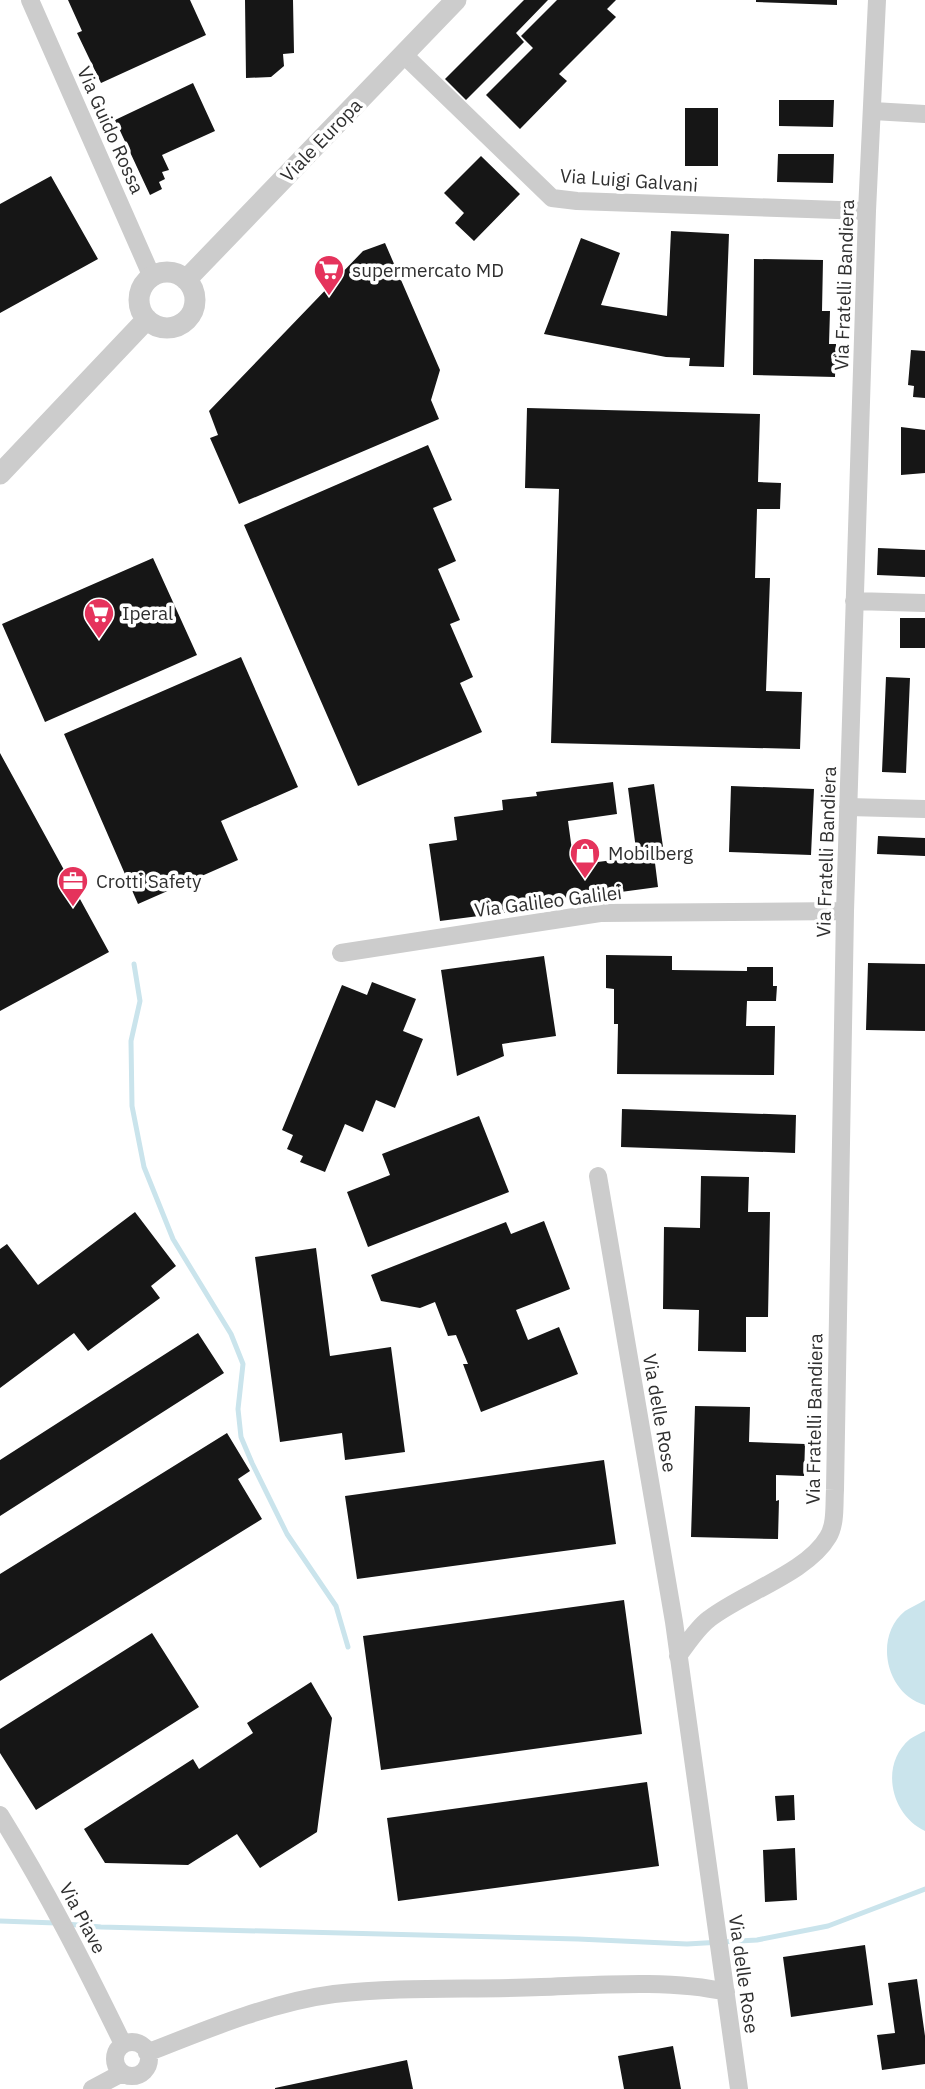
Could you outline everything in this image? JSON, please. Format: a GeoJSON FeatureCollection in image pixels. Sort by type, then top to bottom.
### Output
{"type":"FeatureCollection","features":[{"type":"Feature","properties":{"kind":"street","name":"Via Guido Rossa"},"geometry":{"type":"LineString","coordinates":[[30,0],[152,277]]}},
{"type":"Feature","properties":{"kind":"street","name":"Viale Europa"},"geometry":{"type":"LineString","coordinates":[[186,280],[456,0]]}},
{"type":"Feature","properties":{"kind":"street","name":"Via Fratelli Bandiera"},"geometry":{"type":"LineString","coordinates":[[678,1656],[707,1620],[730,1604],[797,1567],[828,1538],[832,1526],[835,1490],[845,911],[854,601],[877,0]]}},
{"type":"Feature","properties":{"kind":"street","name":"Via Luigi Galvani"},"geometry":{"type":"LineString","coordinates":[[403,54],[552,198],[867,211]]}},
{"type":"Feature","properties":{"kind":"street"},"geometry":{"type":"LineString","coordinates":[[873,110],[925,114]]}},
{"type":"Feature","properties":{"kind":"street"},"geometry":{"type":"LineString","coordinates":[[170,272],[186,280],[192,288],[194,306],[185,321],[178,326],[161,327],[147,319],[139,300],[143,287],[152,277],[170,272]]}},
{"type":"Feature","properties":{"kind":"street"},"geometry":{"type":"LineString","coordinates":[[0,474],[147,319]]}},
{"type":"Feature","properties":{"kind":"street"},"geometry":{"type":"LineString","coordinates":[[854,601],[925,603]]}},
{"type":"Feature","properties":{"kind":"street"},"geometry":{"type":"LineString","coordinates":[[848,807],[925,809]]}},
{"type":"Feature","properties":{"kind":"street","name":"Via Galileo Galilei"},"geometry":{"type":"LineString","coordinates":[[341,953],[600,913],[845,911]]}},
{"type":"Feature","properties":{"kind":"street","name":"Via delle Rose"},"geometry":{"type":"LineString","coordinates":[[598,1177],[678,1656],[739,2089]]}},
{"type":"Feature","properties":{"kind":"street","name":"Via Piave"},"geometry":{"type":"LineString","coordinates":[[0,1815],[73,1942],[123,2044]]}},
{"type":"Feature","properties":{"kind":"street"},"geometry":{"type":"LineString","coordinates":[[92,2089],[122,2073],[137,2076],[147,2061],[280,2006],[332,1994],[386,1990],[594,1985],[706,1987],[726,1992]]}},
{"type":"Feature","properties":{"kind":"street"},"geometry":{"type":"LineString","coordinates":[[122,2073],[115,2058],[119,2048],[123,2044],[135,2043],[145,2048],[150,2089]]}},
{"type":"Feature","properties":{"kind":"water"},"geometry":{"type":"Polygon","coordinates":[[[925,1600],[925,1705],[912,1699],[901,1689],[888,1664],[887,1649],[895,1622],[905,1611],[925,1600]]]}},
{"type":"Feature","properties":{"kind":"water"},"geometry":{"type":"Polygon","coordinates":[[[925,1731],[925,1831],[913,1824],[904,1814],[893,1789],[892,1775],[900,1750],[910,1739],[925,1731]]]}},
{"type":"Feature","properties":{"kind":"building"},"geometry":{"type":"Polygon","coordinates":[[[68,0],[190,0],[206,35],[101,83],[77,33],[82,31],[68,0]]]}},
{"type":"Feature","properties":{"kind":"building"},"geometry":{"type":"Polygon","coordinates":[[[245,0],[293,0],[294,53],[283,54],[284,66],[271,77],[246,78],[245,0]]]}},
{"type":"Feature","properties":{"kind":"building"},"geometry":{"type":"Polygon","coordinates":[[[524,0],[548,0],[516,33],[524,42],[466,100],[445,79],[524,0]]]}},
{"type":"Feature","properties":{"kind":"building"},"geometry":{"type":"Polygon","coordinates":[[[557,0],[616,0],[607,9],[616,17],[559,74],[567,81],[520,129],[486,95],[533,48],[521,36],[557,0]]]}},
{"type":"Feature","properties":{"kind":"building"},"geometry":{"type":"Polygon","coordinates":[[[837,0],[837,5],[756,2],[837,0]]]}},
{"type":"Feature","properties":{"kind":"building"},"geometry":{"type":"Polygon","coordinates":[[[193,83],[215,131],[162,155],[169,170],[162,172],[165,179],[159,182],[162,189],[150,195],[115,120],[193,83]]]}},
{"type":"Feature","properties":{"kind":"building"},"geometry":{"type":"Polygon","coordinates":[[[779,100],[834,100],[833,127],[779,126],[779,100]]]}},
{"type":"Feature","properties":{"kind":"building"},"geometry":{"type":"Polygon","coordinates":[[[685,108],[718,108],[718,166],[685,166],[685,108]]]}},
{"type":"Feature","properties":{"kind":"building"},"geometry":{"type":"Polygon","coordinates":[[[778,154],[834,154],[833,183],[777,182],[778,154]]]}},
{"type":"Feature","properties":{"kind":"building"},"geometry":{"type":"Polygon","coordinates":[[[481,156],[520,194],[474,241],[455,223],[464,213],[444,193],[481,156]]]}},
{"type":"Feature","properties":{"kind":"building"},"geometry":{"type":"Polygon","coordinates":[[[51,176],[98,259],[0,313],[0,204],[51,176]]]}},
{"type":"Feature","properties":{"kind":"building"},"geometry":{"type":"Polygon","coordinates":[[[671,231],[729,234],[724,367],[689,366],[690,358],[666,357],[544,334],[581,238],[620,253],[601,305],[667,316],[671,231]]]}},
{"type":"Feature","properties":{"kind":"building"},"geometry":{"type":"Polygon","coordinates":[[[385,243],[440,370],[431,400],[439,419],[239,504],[210,438],[218,435],[209,411],[363,251],[385,243]]]}},
{"type":"Feature","properties":{"kind":"building"},"geometry":{"type":"Polygon","coordinates":[[[754,259],[823,260],[822,311],[830,311],[829,344],[836,344],[835,377],[753,375],[754,259]]]}},
{"type":"Feature","properties":{"kind":"building"},"geometry":{"type":"Polygon","coordinates":[[[911,350],[925,351],[925,398],[913,397],[914,386],[908,385],[911,350]]]}},
{"type":"Feature","properties":{"kind":"building"},"geometry":{"type":"Polygon","coordinates":[[[527,408],[760,414],[758,482],[781,483],[780,509],[757,509],[755,578],[770,578],[766,691],[802,692],[800,749],[551,743],[559,489],[525,488],[527,408]]]}},
{"type":"Feature","properties":{"kind":"building"},"geometry":{"type":"Polygon","coordinates":[[[901,427],[925,430],[925,473],[901,475],[901,427]]]}},
{"type":"Feature","properties":{"kind":"building"},"geometry":{"type":"Polygon","coordinates":[[[428,445],[452,500],[433,508],[456,561],[438,569],[460,620],[450,624],[473,677],[460,683],[482,732],[358,786],[244,525],[428,445]]]}},
{"type":"Feature","properties":{"kind":"building"},"geometry":{"type":"Polygon","coordinates":[[[878,548],[925,550],[925,577],[877,575],[878,548]]]}},
{"type":"Feature","properties":{"kind":"building","name":"Iperal"},"geometry":{"type":"Polygon","coordinates":[[[153,558],[197,655],[45,722],[2,624],[153,558]]]}},
{"type":"Feature","properties":{"kind":"building"},"geometry":{"type":"Polygon","coordinates":[[[900,618],[925,618],[925,648],[900,648],[900,618]]]}},
{"type":"Feature","properties":{"kind":"building"},"geometry":{"type":"Polygon","coordinates":[[[241,657],[298,787],[221,821],[238,860],[138,904],[64,734],[241,657]]]}},
{"type":"Feature","properties":{"kind":"building"},"geometry":{"type":"Polygon","coordinates":[[[886,677],[910,678],[906,773],[882,772],[886,677]]]}},
{"type":"Feature","properties":{"kind":"building"},"geometry":{"type":"Polygon","coordinates":[[[0,753],[109,952],[0,1011],[0,753]]]}},
{"type":"Feature","properties":{"kind":"building"},"geometry":{"type":"Polygon","coordinates":[[[613,782],[617,814],[568,821],[574,865],[637,857],[628,788],[654,784],[664,854],[654,855],[658,887],[516,906],[517,911],[440,921],[429,844],[457,840],[454,817],[503,810],[502,800],[537,796],[536,792],[613,782]]]}},
{"type":"Feature","properties":{"kind":"building"},"geometry":{"type":"Polygon","coordinates":[[[731,786],[814,789],[811,855],[729,852],[731,786]]]}},
{"type":"Feature","properties":{"kind":"building"},"geometry":{"type":"Polygon","coordinates":[[[878,836],[925,838],[925,856],[877,854],[878,836]]]}},
{"type":"Feature","properties":{"kind":"building"},"geometry":{"type":"Polygon","coordinates":[[[606,955],[672,956],[672,970],[747,971],[747,967],[773,967],[773,986],[777,986],[776,1001],[747,1001],[746,1026],[775,1026],[774,1075],[617,1074],[618,1024],[614,1024],[614,989],[606,988],[606,955]]]}},
{"type":"Feature","properties":{"kind":"building"},"geometry":{"type":"Polygon","coordinates":[[[544,956],[556,1036],[502,1044],[504,1056],[457,1076],[441,970],[544,956]]]}},
{"type":"Feature","properties":{"kind":"building"},"geometry":{"type":"Polygon","coordinates":[[[868,963],[925,964],[925,1031],[866,1030],[868,963]]]}},
{"type":"Feature","properties":{"kind":"building"},"geometry":{"type":"Polygon","coordinates":[[[372,982],[416,999],[403,1031],[423,1039],[395,1108],[376,1100],[363,1132],[345,1124],[325,1172],[300,1162],[303,1156],[287,1149],[293,1135],[282,1130],[342,985],[367,995],[372,982]]]}},
{"type":"Feature","properties":{"kind":"building"},"geometry":{"type":"Polygon","coordinates":[[[622,1109],[796,1115],[795,1153],[621,1147],[622,1109]]]}},
{"type":"Feature","properties":{"kind":"building"},"geometry":{"type":"Polygon","coordinates":[[[479,1116],[509,1192],[368,1247],[347,1192],[390,1175],[382,1154],[479,1116]]]}},
{"type":"Feature","properties":{"kind":"building"},"geometry":{"type":"Polygon","coordinates":[[[701,1176],[749,1177],[748,1212],[770,1212],[768,1317],[746,1317],[746,1352],[698,1351],[699,1310],[663,1309],[664,1227],[700,1228],[701,1176]]]}},
{"type":"Feature","properties":{"kind":"building"},"geometry":{"type":"Polygon","coordinates":[[[135,1212],[176,1266],[151,1286],[160,1298],[88,1351],[74,1333],[0,1388],[0,1249],[7,1244],[38,1285],[135,1212]]]}},
{"type":"Feature","properties":{"kind":"building"},"geometry":{"type":"Polygon","coordinates":[[[544,1221],[570,1289],[516,1310],[528,1340],[559,1327],[578,1374],[481,1412],[463,1364],[468,1364],[456,1335],[448,1336],[435,1302],[420,1308],[381,1301],[371,1275],[506,1222],[511,1234],[544,1221]]]}},
{"type":"Feature","properties":{"kind":"building"},"geometry":{"type":"Polygon","coordinates":[[[316,1248],[330,1356],[391,1347],[405,1452],[345,1460],[342,1433],[280,1442],[255,1257],[316,1248]]]}},
{"type":"Feature","properties":{"kind":"building"},"geometry":{"type":"Polygon","coordinates":[[[198,1333],[224,1373],[0,1516],[0,1460],[198,1333]]]}},
{"type":"Feature","properties":{"kind":"building"},"geometry":{"type":"Polygon","coordinates":[[[695,1406],[750,1407],[749,1442],[805,1444],[804,1476],[776,1475],[776,1501],[779,1500],[778,1539],[691,1537],[695,1406]]]}},
{"type":"Feature","properties":{"kind":"building"},"geometry":{"type":"Polygon","coordinates":[[[227,1433],[250,1471],[238,1479],[262,1519],[0,1681],[0,1574],[227,1433]]]}},
{"type":"Feature","properties":{"kind":"building"},"geometry":{"type":"Polygon","coordinates":[[[604,1460],[616,1544],[357,1579],[345,1496],[604,1460]]]}},
{"type":"Feature","properties":{"kind":"building"},"geometry":{"type":"Polygon","coordinates":[[[624,1600],[642,1734],[381,1770],[363,1636],[624,1600]]]}},
{"type":"Feature","properties":{"kind":"building"},"geometry":{"type":"Polygon","coordinates":[[[152,1633],[199,1707],[36,1810],[0,1753],[0,1729],[152,1633]]]}},
{"type":"Feature","properties":{"kind":"building"},"geometry":{"type":"Polygon","coordinates":[[[311,1682],[332,1718],[317,1832],[260,1868],[237,1834],[188,1865],[105,1863],[84,1829],[193,1759],[199,1769],[253,1733],[247,1723],[311,1682]]]}},
{"type":"Feature","properties":{"kind":"building"},"geometry":{"type":"Polygon","coordinates":[[[647,1782],[659,1866],[398,1901],[387,1818],[647,1782]]]}},
{"type":"Feature","properties":{"kind":"building"},"geometry":{"type":"Polygon","coordinates":[[[794,1795],[795,1820],[777,1821],[775,1796],[794,1795]]]}},
{"type":"Feature","properties":{"kind":"building"},"geometry":{"type":"Polygon","coordinates":[[[795,1848],[797,1900],[765,1902],[763,1850],[795,1848]]]}},
{"type":"Feature","properties":{"kind":"building"},"geometry":{"type":"Polygon","coordinates":[[[865,1945],[873,2005],[791,2017],[783,1957],[865,1945]]]}},
{"type":"Feature","properties":{"kind":"building"},"geometry":{"type":"Polygon","coordinates":[[[917,1979],[925,2036],[925,2064],[882,2070],[877,2035],[895,2033],[888,1983],[917,1979]]]}},
{"type":"Feature","properties":{"kind":"building"},"geometry":{"type":"Polygon","coordinates":[[[673,2046],[681,2089],[624,2089],[618,2056],[673,2046]]]}},
{"type":"Feature","properties":{"kind":"building"},"geometry":{"type":"Polygon","coordinates":[[[407,2060],[413,2089],[275,2089],[275,2088],[407,2060]]]}},
{"type":"Feature","properties":{"kind":"waterway"},"geometry":{"type":"LineString","coordinates":[[134,964],[140,1001],[131,1041],[132,1106],[144,1167],[173,1239],[231,1334],[243,1364],[238,1409],[241,1437],[252,1463],[287,1534],[336,1606],[348,1647]]}},
{"type":"Feature","properties":{"kind":"waterway"},"geometry":{"type":"LineString","coordinates":[[66,1924],[687,1944],[757,1940],[828,1926],[925,1889]]}},
{"type":"Feature","properties":{"kind":"waterway"},"geometry":{"type":"LineString","coordinates":[[0,1921],[56,1923]]}},
{"type":"Feature","properties":{"kind":"place","name":"supermercato MD"},"geometry":{"type":"Point","coordinates":[329,297]}},
{"type":"Feature","properties":{"kind":"place","name":"Iperal"},"geometry":{"type":"Point","coordinates":[99,640]}},
{"type":"Feature","properties":{"kind":"place","name":"Mobilberg"},"geometry":{"type":"Point","coordinates":[585,880]}},
{"type":"Feature","properties":{"kind":"place","name":"Crotti Safety"},"geometry":{"type":"Point","coordinates":[73,908]}}]}
